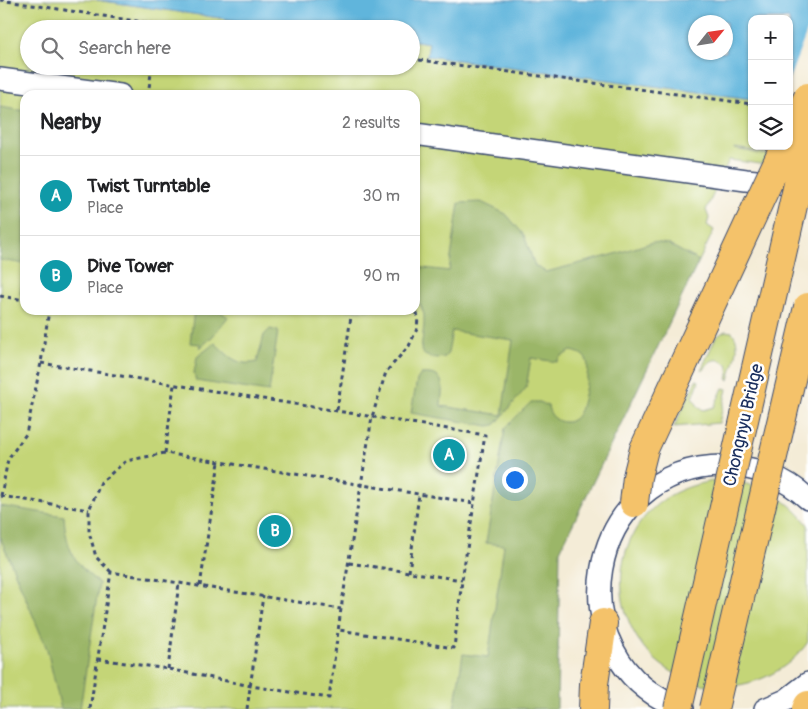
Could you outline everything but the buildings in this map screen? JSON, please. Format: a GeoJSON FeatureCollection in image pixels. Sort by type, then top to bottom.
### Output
{"type":"FeatureCollection","features":[{"type":"Feature","properties":{"kind":"main road"},"geometry":{"type":"LineString","coordinates":[[793,129],[808,97]]}},
{"type":"Feature","properties":{"kind":"main road","name":"Chongnyu Bridge"},"geometry":{"type":"LineString","coordinates":[[678,709],[808,140]]}},
{"type":"Feature","properties":{"kind":"main road"},"geometry":{"type":"LineString","coordinates":[[634,503],[637,477],[644,449],[783,150]]}},
{"type":"Feature","properties":{"kind":"main road","name":"Chongnyu Bridge"},"geometry":{"type":"LineString","coordinates":[[714,709],[808,307]]}},
{"type":"Feature","properties":{"kind":"main road"},"geometry":{"type":"LineString","coordinates":[[593,709],[594,684],[603,623]]}},
{"type":"Feature","properties":{"kind":"main road"},"geometry":{"type":"LineString","coordinates":[[806,709],[808,705]]}},
{"type":"Feature","properties":{"kind":"street"},"geometry":{"type":"LineString","coordinates":[[0,79],[82,90]]}},
{"type":"Feature","properties":{"kind":"street"},"geometry":{"type":"LineString","coordinates":[[420,135],[746,180],[808,186]]}},
{"type":"Feature","properties":{"kind":"street"},"geometry":{"type":"LineString","coordinates":[[683,709],[654,694],[634,678],[618,658],[607,635],[603,623],[599,591],[603,559],[618,524],[634,503],[663,481],[697,468],[733,466],[769,474],[785,482],[808,499]]}},
{"type":"Feature","properties":{"kind":"street"},"geometry":{"type":"LineString","coordinates":[[765,709],[786,700],[808,683]]}},
{"type":"Feature","properties":{"kind":"path"},"geometry":{"type":"LineString","coordinates":[[0,0],[117,20]]}},
{"type":"Feature","properties":{"kind":"path"},"geometry":{"type":"LineString","coordinates":[[420,60],[748,103]]}},
{"type":"Feature","properties":{"kind":"path"},"geometry":{"type":"LineString","coordinates":[[149,90],[151,75]]}},
{"type":"Feature","properties":{"kind":"path"},"geometry":{"type":"LineString","coordinates":[[0,296],[20,299]]}},
{"type":"Feature","properties":{"kind":"path"},"geometry":{"type":"LineString","coordinates":[[48,315],[41,363],[26,434],[8,459],[1,496],[90,510]]}},
{"type":"Feature","properties":{"kind":"path"},"geometry":{"type":"LineString","coordinates":[[337,410],[351,315]]}},
{"type":"Feature","properties":{"kind":"path"},"geometry":{"type":"LineString","coordinates":[[98,659],[168,669],[251,686],[330,698],[341,609],[372,417],[386,372],[409,346],[417,329],[417,315]]}},
{"type":"Feature","properties":{"kind":"path"},"geometry":{"type":"LineString","coordinates":[[41,363],[485,435],[462,580],[454,648],[339,630]]}},
{"type":"Feature","properties":{"kind":"path"},"geometry":{"type":"LineString","coordinates":[[165,453],[174,384]]}},
{"type":"Feature","properties":{"kind":"path"},"geometry":{"type":"LineString","coordinates":[[341,609],[111,572],[96,557],[89,532],[90,510],[101,482],[126,461],[165,453],[474,503]]}},
{"type":"Feature","properties":{"kind":"path"},"geometry":{"type":"LineString","coordinates":[[200,586],[219,462]]}},
{"type":"Feature","properties":{"kind":"path"},"geometry":{"type":"LineString","coordinates":[[409,572],[419,494]]}},
{"type":"Feature","properties":{"kind":"path"},"geometry":{"type":"LineString","coordinates":[[349,563],[462,580]]}},
{"type":"Feature","properties":{"kind":"path"},"geometry":{"type":"LineString","coordinates":[[90,709],[111,572]]}},
{"type":"Feature","properties":{"kind":"path"},"geometry":{"type":"LineString","coordinates":[[168,669],[179,583]]}},
{"type":"Feature","properties":{"kind":"path"},"geometry":{"type":"LineString","coordinates":[[247,709],[263,596]]}},
{"type":"Feature","properties":{"kind":"green space"},"geometry":{"type":"Polygon","coordinates":[[[0,0],[97,0],[234,20],[20,20],[20,75],[420,75],[420,42],[429,43],[427,56],[748,98],[748,150],[789,150],[789,156],[734,149],[787,158],[785,167],[729,160],[706,210],[709,218],[707,225],[714,230],[699,261],[687,254],[556,544],[546,709],[0,709],[0,0]]]}},
{"type":"Feature","properties":{"kind":"green space"},"geometry":{"type":"Polygon","coordinates":[[[0,107],[20,110],[20,263],[0,260],[0,107]]]}},
{"type":"Feature","properties":{"kind":"green space"},"geometry":{"type":"Polygon","coordinates":[[[481,202],[506,214],[524,235],[535,266],[546,272],[653,242],[668,244],[699,261],[560,551],[557,709],[454,709],[463,654],[488,657],[504,545],[486,543],[505,428],[531,402],[540,402],[548,406],[552,416],[560,421],[565,422],[574,419],[582,404],[588,371],[586,359],[573,351],[560,357],[557,362],[531,358],[526,388],[495,425],[489,426],[411,413],[417,380],[421,374],[430,374],[436,375],[442,382],[441,406],[502,415],[513,340],[452,331],[448,353],[445,357],[434,358],[427,356],[421,350],[424,315],[420,305],[420,268],[449,271],[459,203],[481,202]]]}},
{"type":"Feature","properties":{"kind":"green space"},"geometry":{"type":"Polygon","coordinates":[[[193,315],[225,315],[228,317],[212,337],[200,348],[201,344],[190,343],[193,315]]]}},
{"type":"Feature","properties":{"kind":"green space"},"geometry":{"type":"Polygon","coordinates":[[[270,329],[278,331],[269,392],[196,381],[194,373],[197,357],[215,343],[229,356],[239,362],[257,362],[264,335],[270,329]]]}},
{"type":"Feature","properties":{"kind":"green space"},"geometry":{"type":"Polygon","coordinates":[[[725,331],[732,332],[737,343],[736,355],[729,380],[727,379],[729,371],[727,365],[720,360],[711,361],[704,370],[701,370],[716,337],[725,331]]]}},
{"type":"Feature","properties":{"kind":"green space"},"geometry":{"type":"Polygon","coordinates":[[[696,380],[699,381],[693,398],[699,408],[704,410],[714,407],[723,388],[727,389],[719,423],[674,427],[696,380]]]}},
{"type":"Feature","properties":{"kind":"green space"},"geometry":{"type":"Polygon","coordinates":[[[719,480],[758,487],[769,492],[790,506],[808,525],[808,642],[786,665],[769,676],[749,683],[724,687],[701,684],[687,679],[657,661],[639,641],[628,618],[622,593],[622,567],[629,542],[643,519],[663,500],[676,492],[697,484],[719,480]]]}},
{"type":"Feature","properties":{"kind":"green space"},"geometry":{"type":"Polygon","coordinates":[[[0,506],[64,516],[69,546],[77,562],[99,583],[80,709],[61,709],[47,649],[0,537],[0,506]]]}},
{"type":"Feature","properties":{"kind":"water"},"geometry":{"type":"Polygon","coordinates":[[[97,0],[808,0],[808,106],[793,104],[793,15],[748,15],[748,98],[427,56],[429,43],[420,42],[420,20],[234,20],[97,0]]]}},
{"type":"Feature","properties":{"kind":"pier"},"geometry":{"type":"Polygon","coordinates":[[[808,29],[808,109],[793,107],[793,68],[808,29]]]}},
{"type":"Feature","properties":{"kind":"place","name":"Twist Turntable"},"geometry":{"type":"Point","coordinates":[449,455]}},
{"type":"Feature","properties":{"kind":"place","name":"Dive Tower"},"geometry":{"type":"Point","coordinates":[275,531]}}]}
